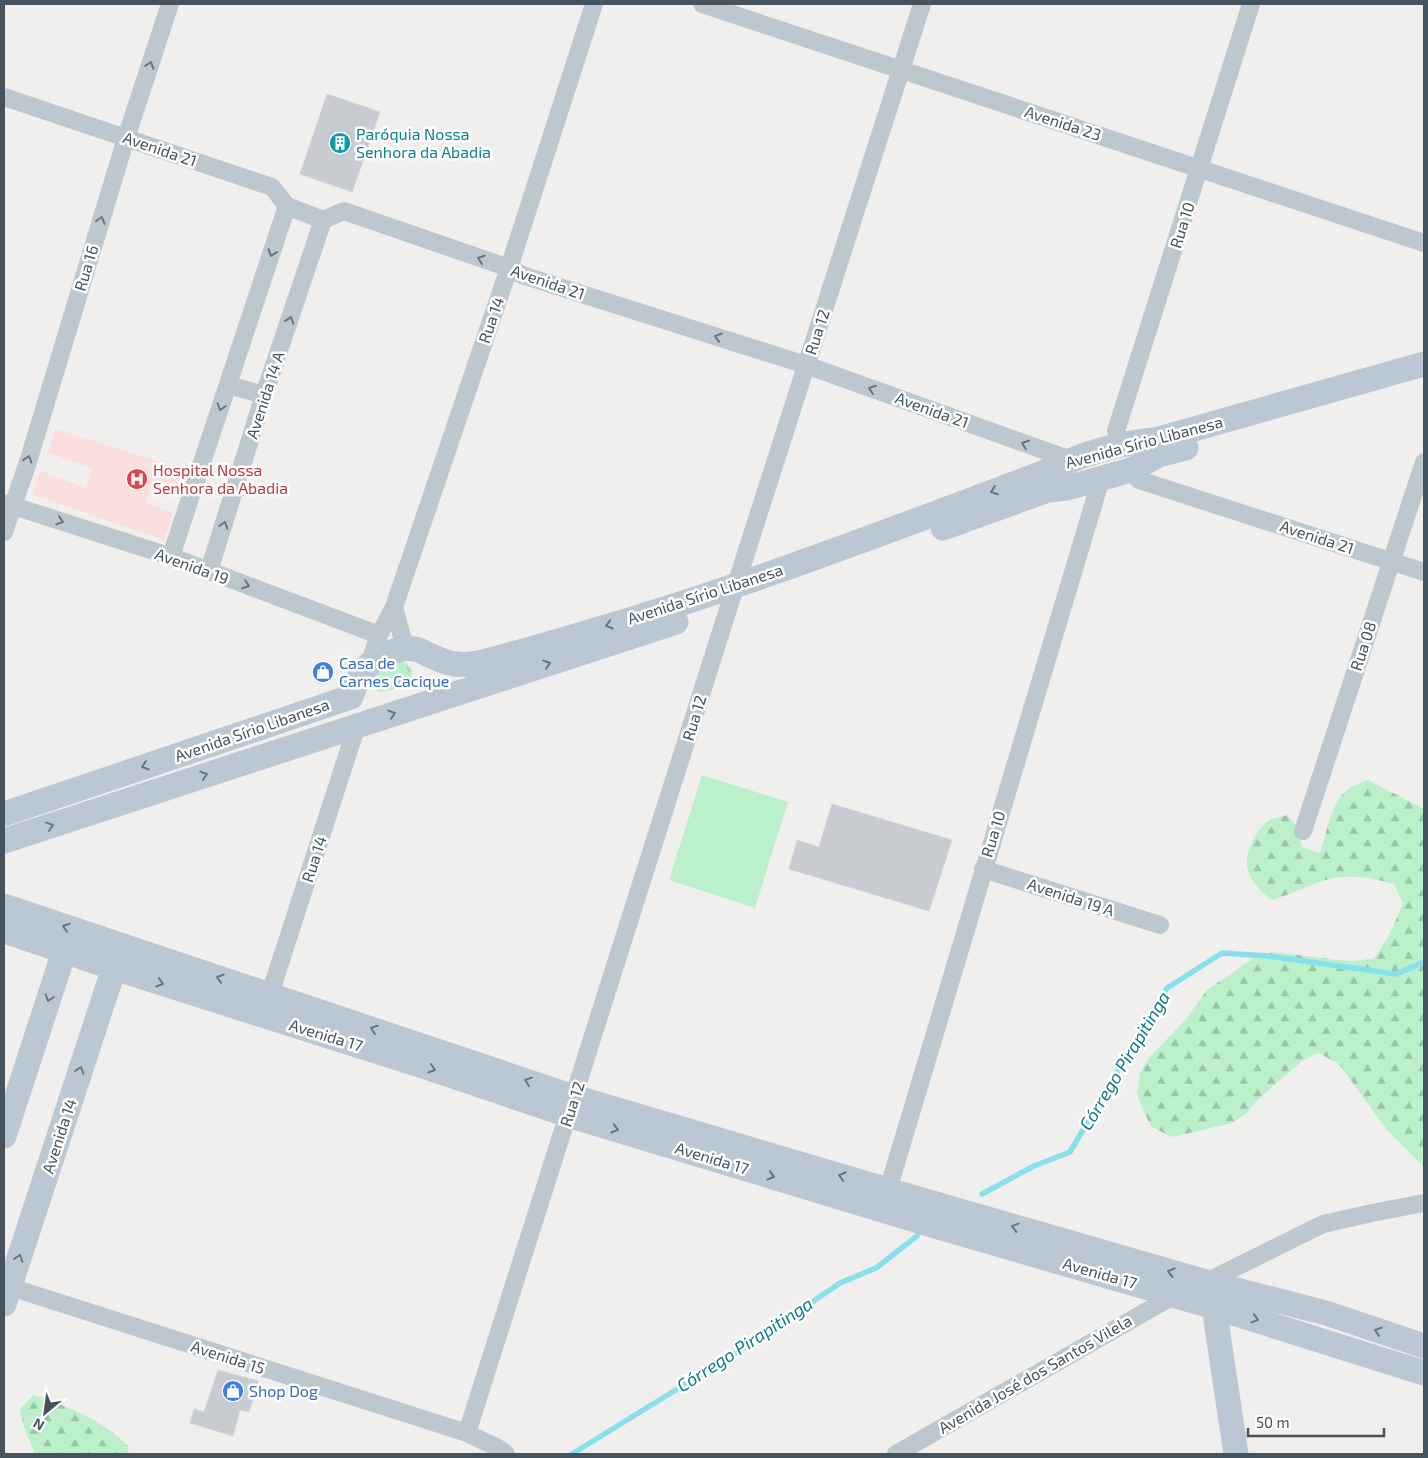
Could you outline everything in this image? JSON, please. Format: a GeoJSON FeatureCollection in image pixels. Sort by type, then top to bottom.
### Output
{"type":"FeatureCollection","features":[{"type":"Feature","properties":{"kind":"street","name":"Rua 16"},"geometry":{"type":"LineString","coordinates":[[4,532],[8,504],[170,4]]}},
{"type":"Feature","properties":{"kind":"street","name":"Rua 14"},"geometry":{"type":"LineString","coordinates":[[369,665],[379,635],[394,607],[509,268],[594,4]]}},
{"type":"Feature","properties":{"kind":"street","name":"Avenida 23"},"geometry":{"type":"LineString","coordinates":[[702,4],[1424,243]]}},
{"type":"Feature","properties":{"kind":"street","name":"Rua 12"},"geometry":{"type":"LineString","coordinates":[[467,1433],[922,4]]}},
{"type":"Feature","properties":{"kind":"street","name":"Rua 10"},"geometry":{"type":"LineString","coordinates":[[1122,444],[1116,431],[1250,4]]}},
{"type":"Feature","properties":{"kind":"street","name":"Avenida 21"},"geometry":{"type":"LineString","coordinates":[[4,97],[272,187],[287,206],[323,220],[344,211],[509,268],[522,275],[806,365],[1070,460]]}},
{"type":"Feature","properties":{"kind":"street"},"geometry":{"type":"LineString","coordinates":[[172,558],[287,206]]}},
{"type":"Feature","properties":{"kind":"street","name":"Avenida 14 A"},"geometry":{"type":"LineString","coordinates":[[209,571],[264,396],[323,220]]}},
{"type":"Feature","properties":{"kind":"street","name":"Avenida Sírio Libanesa"},"geometry":{"type":"LineString","coordinates":[[4,814],[350,696],[357,681],[369,665],[388,654],[405,648],[418,650],[438,660],[457,665],[480,663],[733,595],[1070,460],[1122,444],[1155,440],[1424,364]]}},
{"type":"Feature","properties":{"kind":"street","name":"Avenida Sírio Libanesa"},"geometry":{"type":"LineString","coordinates":[[4,842],[438,699],[733,595],[1048,490],[1089,482],[1131,470],[1160,455],[1424,380]]}},
{"type":"Feature","properties":{"kind":"street"},"geometry":{"type":"LineString","coordinates":[[228,385],[264,396]]}},
{"type":"Feature","properties":{"kind":"street"},"geometry":{"type":"LineString","coordinates":[[1122,444],[1134,454],[1135,462],[1131,470]]}},
{"type":"Feature","properties":{"kind":"street"},"geometry":{"type":"LineString","coordinates":[[1070,460],[1067,464],[1066,475],[1072,483],[1089,482]]}},
{"type":"Feature","properties":{"kind":"street","name":"Rua 08"},"geometry":{"type":"LineString","coordinates":[[1303,831],[1424,462]]}},
{"type":"Feature","properties":{"kind":"street","name":"Avenida 21"},"geometry":{"type":"LineString","coordinates":[[1131,470],[1138,480],[1424,572]]}},
{"type":"Feature","properties":{"kind":"street","name":"Rua 10"},"geometry":{"type":"LineString","coordinates":[[887,1198],[983,869],[1089,482]]}},
{"type":"Feature","properties":{"kind":"street","name":"Avenida 19"},"geometry":{"type":"LineString","coordinates":[[8,504],[209,571],[379,635]]}},
{"type":"Feature","properties":{"kind":"street"},"geometry":{"type":"LineString","coordinates":[[394,607],[405,648]]}},
{"type":"Feature","properties":{"kind":"street"},"geometry":{"type":"LineString","coordinates":[[438,660],[447,669],[449,684],[438,699]]}},
{"type":"Feature","properties":{"kind":"street"},"geometry":{"type":"LineString","coordinates":[[350,696],[346,706],[349,716],[357,725]]}},
{"type":"Feature","properties":{"kind":"street","name":"Rua 14"},"geometry":{"type":"LineString","coordinates":[[270,994],[357,725]]}},
{"type":"Feature","properties":{"kind":"street","name":"Avenida 19 A"},"geometry":{"type":"LineString","coordinates":[[983,869],[1160,926]]}},
{"type":"Feature","properties":{"kind":"street","name":"Avenida 17"},"geometry":{"type":"LineString","coordinates":[[4,906],[270,994],[571,1106]]}},
{"type":"Feature","properties":{"kind":"street","name":"Avenida 17"},"geometry":{"type":"LineString","coordinates":[[4,931],[64,952],[424,1066],[571,1106],[887,1198],[1326,1313],[1424,1346]]}},
{"type":"Feature","properties":{"kind":"street"},"geometry":{"type":"LineString","coordinates":[[4,1136],[64,952]]}},
{"type":"Feature","properties":{"kind":"street","name":"Avenida 14"},"geometry":{"type":"LineString","coordinates":[[6,1292],[114,968]]}},
{"type":"Feature","properties":{"kind":"street","name":"Avenida 17"},"geometry":{"type":"LineString","coordinates":[[887,1198],[1175,1295],[1424,1373]]}},
{"type":"Feature","properties":{"kind":"street","name":"Avenida José dos Santos Vilela"},"geometry":{"type":"LineString","coordinates":[[896,1454],[915,1449],[1175,1295],[1206,1282],[1323,1224],[1424,1203]]}},
{"type":"Feature","properties":{"kind":"street"},"geometry":{"type":"LineString","coordinates":[[1206,1282],[1214,1306],[1236,1454]]}},
{"type":"Feature","properties":{"kind":"street","name":"Avenida 15"},"geometry":{"type":"LineString","coordinates":[[6,1292],[467,1433],[506,1454]]}},
{"type":"Feature","properties":{"kind":"shaded area","name":"Hospital Nossa Senhora da Abadia"},"geometry":{"type":"Polygon","coordinates":[[[56,429],[187,471],[179,497],[151,487],[146,503],[173,513],[164,540],[32,494],[40,471],[86,488],[92,468],[48,453],[56,429]]]}},
{"type":"Feature","properties":{"kind":"green space"},"geometry":{"type":"Polygon","coordinates":[[[400,659],[410,667],[412,680],[395,689],[377,691],[369,681],[369,674],[400,659]]]}},
{"type":"Feature","properties":{"kind":"green space"},"geometry":{"type":"Polygon","coordinates":[[[702,775],[788,802],[755,908],[669,880],[702,775]]]}},
{"type":"Feature","properties":{"kind":"green space"},"geometry":{"type":"Polygon","coordinates":[[[1368,780],[1424,809],[1424,1167],[1387,1130],[1339,1064],[1318,1053],[1302,1061],[1258,1099],[1247,1113],[1232,1123],[1172,1137],[1152,1127],[1143,1111],[1137,1093],[1140,1073],[1148,1059],[1186,1019],[1207,990],[1258,955],[1274,952],[1356,961],[1374,958],[1383,945],[1403,903],[1394,884],[1362,877],[1329,879],[1271,900],[1253,882],[1247,868],[1248,852],[1258,831],[1268,821],[1287,815],[1298,828],[1302,847],[1320,853],[1331,816],[1339,799],[1353,786],[1368,780]]]}},
{"type":"Feature","properties":{"kind":"green space"},"geometry":{"type":"Polygon","coordinates":[[[33,1395],[71,1409],[108,1429],[129,1447],[127,1454],[35,1454],[24,1427],[20,1409],[33,1395]]]}},
{"type":"Feature","properties":{"kind":"building","name":"Paróquia Nossa Senhora da Abadia"},"geometry":{"type":"Polygon","coordinates":[[[327,94],[380,112],[352,192],[300,174],[327,94]]]}},
{"type":"Feature","properties":{"kind":"building"},"geometry":{"type":"Polygon","coordinates":[[[832,804],[952,840],[929,911],[789,869],[797,840],[819,847],[832,804]]]}},
{"type":"Feature","properties":{"kind":"building"},"geometry":{"type":"Polygon","coordinates":[[[218,1370],[258,1381],[249,1412],[240,1410],[233,1436],[190,1423],[194,1409],[204,1412],[218,1370]]]}},
{"type":"Feature","properties":{"kind":"waterway","name":"Córrego Pirapitinga"},"geometry":{"type":"LineString","coordinates":[[982,1194],[1034,1166],[1070,1152],[1167,988],[1222,953],[1268,956],[1396,974],[1424,962]]}},
{"type":"Feature","properties":{"kind":"waterway","name":"Córrego Pirapitinga"},"geometry":{"type":"LineString","coordinates":[[572,1454],[755,1341],[840,1283],[876,1268],[917,1236]]}},
{"type":"Feature","properties":{"kind":"place","name":"Paróquia Nossa Senhora da Abadia"},"geometry":{"type":"Point","coordinates":[340,143]}},
{"type":"Feature","properties":{"kind":"place","name":"Hospital Nossa Senhora da Abadia"},"geometry":{"type":"Point","coordinates":[137,479]}},
{"type":"Feature","properties":{"kind":"place","name":"Casa de Carnes Cacique"},"geometry":{"type":"Point","coordinates":[323,672]}},
{"type":"Feature","properties":{"kind":"place","name":"Shop Dog"},"geometry":{"type":"Point","coordinates":[233,1391]}}]}
